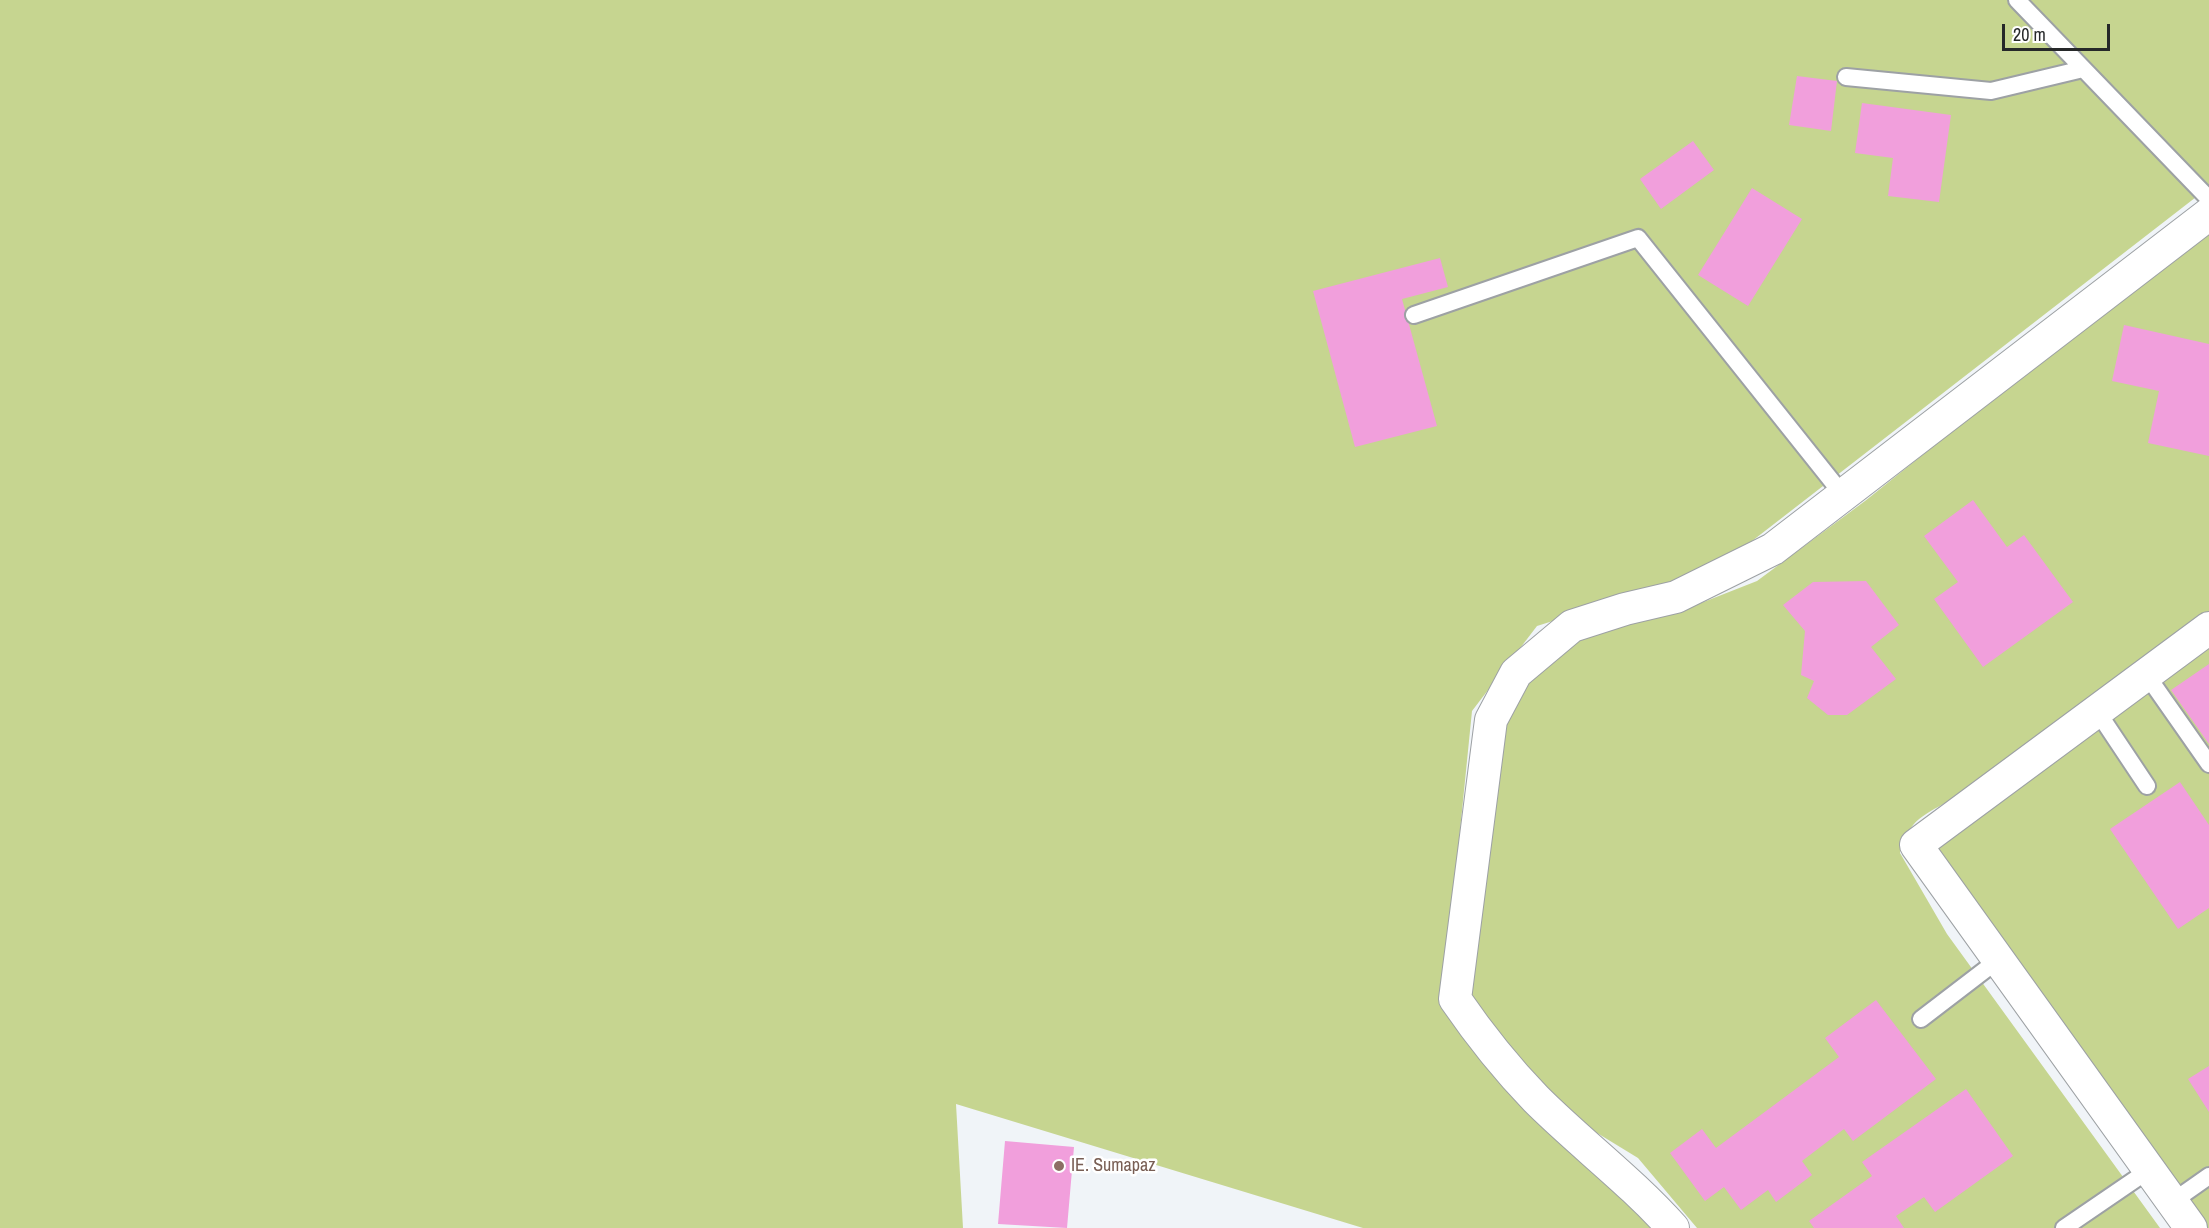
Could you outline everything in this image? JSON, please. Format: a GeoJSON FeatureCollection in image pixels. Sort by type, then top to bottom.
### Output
{"type":"FeatureCollection","features":[{"type":"Feature","properties":{"kind":"street"},"geometry":{"type":"LineString","coordinates":[[1673,1228],[1651,1203],[1536,1099],[1477,1031],[1455,999],[1491,720],[1516,672],[1572,626],[1625,609],[1676,597],[1773,549],[2209,214]]}},
{"type":"Feature","properties":{"kind":"street"},"geometry":{"type":"LineString","coordinates":[[2191,1228],[1916,845],[2209,628]]}},
{"type":"Feature","properties":{"kind":"lane"},"geometry":{"type":"LineString","coordinates":[[2017,0],[2209,199]]}},
{"type":"Feature","properties":{"kind":"lane"},"geometry":{"type":"LineString","coordinates":[[1846,77],[1991,91],[2083,69]]}},
{"type":"Feature","properties":{"kind":"lane"},"geometry":{"type":"LineString","coordinates":[[1414,315],[1638,238],[1843,495]]}},
{"type":"Feature","properties":{"kind":"lane"},"geometry":{"type":"LineString","coordinates":[[2146,674],[2209,764]]}},
{"type":"Feature","properties":{"kind":"lane"},"geometry":{"type":"LineString","coordinates":[[2097,711],[2147,786]]}},
{"type":"Feature","properties":{"kind":"lane"},"geometry":{"type":"LineString","coordinates":[[1921,1019],[1998,960]]}},
{"type":"Feature","properties":{"kind":"lane"},"geometry":{"type":"LineString","coordinates":[[2064,1228],[2150,1170]]}},
{"type":"Feature","properties":{"kind":"lane"},"geometry":{"type":"LineString","coordinates":[[2172,1202],[2209,1176]]}},
{"type":"Feature","properties":{"kind":"green space"},"geometry":{"type":"Polygon","coordinates":[[[0,0],[2209,0],[2209,187],[1743,548],[1676,582],[1537,626],[1472,711],[1443,1000],[1657,1228],[1363,1228],[956,1104],[963,1228],[0,1228],[0,0]]]}},
{"type":"Feature","properties":{"kind":"green space"},"geometry":{"type":"Polygon","coordinates":[[[2209,232],[2209,617],[1954,798],[1920,819],[1908,832],[1900,853],[1947,934],[2160,1228],[1697,1228],[1638,1158],[1584,1125],[1528,1069],[1470,999],[1504,722],[1519,683],[1592,631],[1696,605],[1757,581],[1865,501],[2095,317],[2209,232]]]}},
{"type":"Feature","properties":{"kind":"green space"},"geometry":{"type":"Polygon","coordinates":[[[2209,639],[2209,1228],[2201,1228],[1925,844],[2209,639]]]}},
{"type":"Feature","properties":{"kind":"building"},"geometry":{"type":"Polygon","coordinates":[[[1797,76],[1837,81],[1831,131],[1789,125],[1797,76]]]}},
{"type":"Feature","properties":{"kind":"building"},"geometry":{"type":"Polygon","coordinates":[[[1862,103],[1951,115],[1939,202],[1888,196],[1893,158],[1855,153],[1862,103]]]}},
{"type":"Feature","properties":{"kind":"building"},"geometry":{"type":"Polygon","coordinates":[[[1693,141],[1714,170],[1661,209],[1640,179],[1693,141]]]}},
{"type":"Feature","properties":{"kind":"building"},"geometry":{"type":"Polygon","coordinates":[[[1752,188],[1802,219],[1748,306],[1698,275],[1752,188]]]}},
{"type":"Feature","properties":{"kind":"building"},"geometry":{"type":"Polygon","coordinates":[[[1440,258],[1448,287],[1402,299],[1437,426],[1355,447],[1313,291],[1440,258]]]}},
{"type":"Feature","properties":{"kind":"building"},"geometry":{"type":"Polygon","coordinates":[[[2124,325],[2209,344],[2209,456],[2148,443],[2159,391],[2112,381],[2124,325]]]}},
{"type":"Feature","properties":{"kind":"building"},"geometry":{"type":"Polygon","coordinates":[[[1973,500],[2007,547],[2024,535],[2073,602],[1983,667],[1934,599],[1958,582],[1924,536],[1973,500]]]}},
{"type":"Feature","properties":{"kind":"building"},"geometry":{"type":"Polygon","coordinates":[[[1866,581],[1899,625],[1871,647],[1896,679],[1847,715],[1828,715],[1807,698],[1814,681],[1801,675],[1805,631],[1783,605],[1813,582],[1866,581]]]}},
{"type":"Feature","properties":{"kind":"building"},"geometry":{"type":"Polygon","coordinates":[[[2209,664],[2209,744],[2171,690],[2209,664]]]}},
{"type":"Feature","properties":{"kind":"building"},"geometry":{"type":"Polygon","coordinates":[[[2180,782],[2209,825],[2209,908],[2178,929],[2110,829],[2180,782]]]}},
{"type":"Feature","properties":{"kind":"building"},"geometry":{"type":"Polygon","coordinates":[[[1876,1000],[1936,1079],[1853,1141],[1844,1129],[1802,1161],[1812,1175],[1776,1202],[1768,1190],[1741,1210],[1724,1187],[1705,1201],[1670,1153],[1702,1129],[1716,1148],[1839,1057],[1825,1038],[1876,1000]]]}},
{"type":"Feature","properties":{"kind":"building"},"geometry":{"type":"Polygon","coordinates":[[[2209,1066],[2209,1112],[2188,1079],[2209,1066]]]}},
{"type":"Feature","properties":{"kind":"building"},"geometry":{"type":"Polygon","coordinates":[[[1966,1089],[2013,1156],[1935,1212],[1924,1197],[1896,1216],[1904,1228],[1814,1228],[1809,1221],[1872,1176],[1862,1162],[1966,1089]]]}},
{"type":"Feature","properties":{"kind":"building"},"geometry":{"type":"Polygon","coordinates":[[[1005,1141],[1074,1147],[1067,1228],[998,1224],[1005,1141]]]}},
{"type":"Feature","properties":{"kind":"place","name":"IE. Sumapaz"},"geometry":{"type":"Point","coordinates":[1059,1166]}}]}
